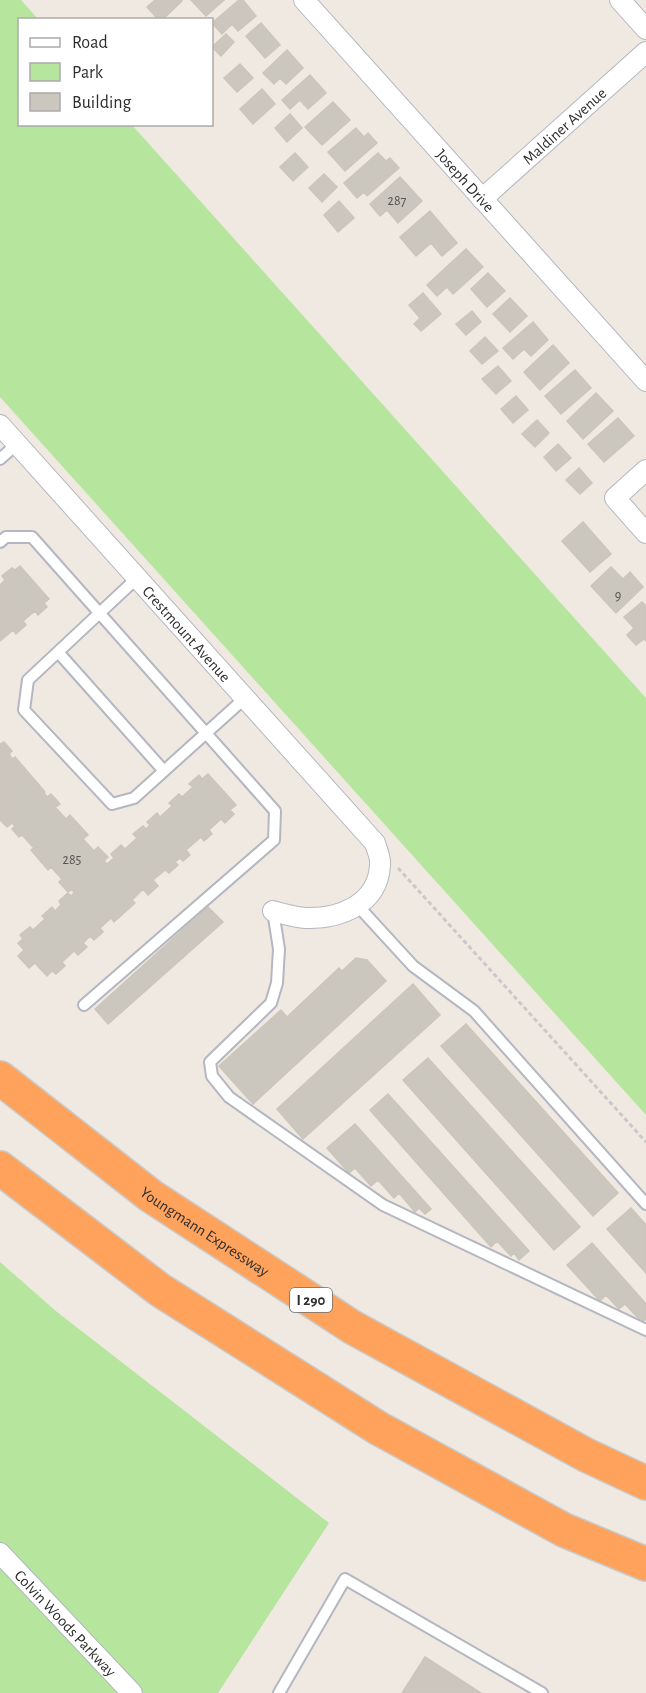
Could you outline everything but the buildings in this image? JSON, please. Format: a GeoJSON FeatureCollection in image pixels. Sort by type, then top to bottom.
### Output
{"type":"FeatureCollection","features":[{"type":"Feature","properties":{"kind":"highway","name":"Youngmann Expressway"},"geometry":{"type":"LineString","coordinates":[[0,1078],[152,1196],[352,1327],[586,1455],[646,1483]]}},
{"type":"Feature","properties":{"kind":"highway"},"geometry":{"type":"LineString","coordinates":[[0,1168],[160,1290],[378,1428],[564,1530],[646,1564]]}},
{"type":"Feature","properties":{"kind":"street","name":"Joseph Drive"},"geometry":{"type":"LineString","coordinates":[[304,0],[646,381]]}},
{"type":"Feature","properties":{"kind":"street"},"geometry":{"type":"LineString","coordinates":[[620,0],[646,29]]}},
{"type":"Feature","properties":{"kind":"street","name":"Maldiner Avenue"},"geometry":{"type":"LineString","coordinates":[[482,199],[646,52]]}},
{"type":"Feature","properties":{"kind":"street","name":"Crestmount Avenue"},"geometry":{"type":"LineString","coordinates":[[0,425],[375,843]]}},
{"type":"Feature","properties":{"kind":"street"},"geometry":{"type":"LineString","coordinates":[[646,470],[615,498],[646,533]]}},
{"type":"Feature","properties":{"kind":"street"},"geometry":{"type":"LineString","coordinates":[[273,911],[303,918],[334,916],[358,906],[377,881],[380,865],[375,843]]}},
{"type":"Feature","properties":{"kind":"street","name":"Colvin Woods Parkway"},"geometry":{"type":"LineString","coordinates":[[0,1553],[132,1693]]}},
{"type":"Feature","properties":{"kind":"lane"},"geometry":{"type":"LineString","coordinates":[[0,459],[17,444]]}},
{"type":"Feature","properties":{"kind":"lane"},"geometry":{"type":"LineString","coordinates":[[0,542],[6,537],[32,537],[275,811],[274,840],[84,1005]]}},
{"type":"Feature","properties":{"kind":"lane"},"geometry":{"type":"LineString","coordinates":[[137,578],[28,680],[24,710],[112,804],[134,798],[245,698]]}},
{"type":"Feature","properties":{"kind":"lane"},"geometry":{"type":"LineString","coordinates":[[58,652],[164,771]]}},
{"type":"Feature","properties":{"kind":"lane"},"geometry":{"type":"LineString","coordinates":[[358,906],[413,966],[474,1011],[646,1204]]}},
{"type":"Feature","properties":{"kind":"lane"},"geometry":{"type":"LineString","coordinates":[[273,911],[279,949],[278,983],[271,1003],[210,1062],[212,1076],[229,1097],[383,1205],[646,1330]]}},
{"type":"Feature","properties":{"kind":"lane"},"geometry":{"type":"LineString","coordinates":[[279,1693],[345,1579],[542,1693]]}},
{"type":"Feature","properties":{"kind":"path"},"geometry":{"type":"LineString","coordinates":[[375,843],[646,1142]]}},
{"type":"Feature","properties":{"kind":"green space"},"geometry":{"type":"Polygon","coordinates":[[[0,0],[21,0],[37,18],[18,18],[18,126],[133,126],[646,698],[646,1115],[0,397],[0,0]]]}},
{"type":"Feature","properties":{"kind":"green space"},"geometry":{"type":"Polygon","coordinates":[[[0,1262],[57,1312],[329,1523],[218,1693],[0,1693],[0,1262]]]}}]}
